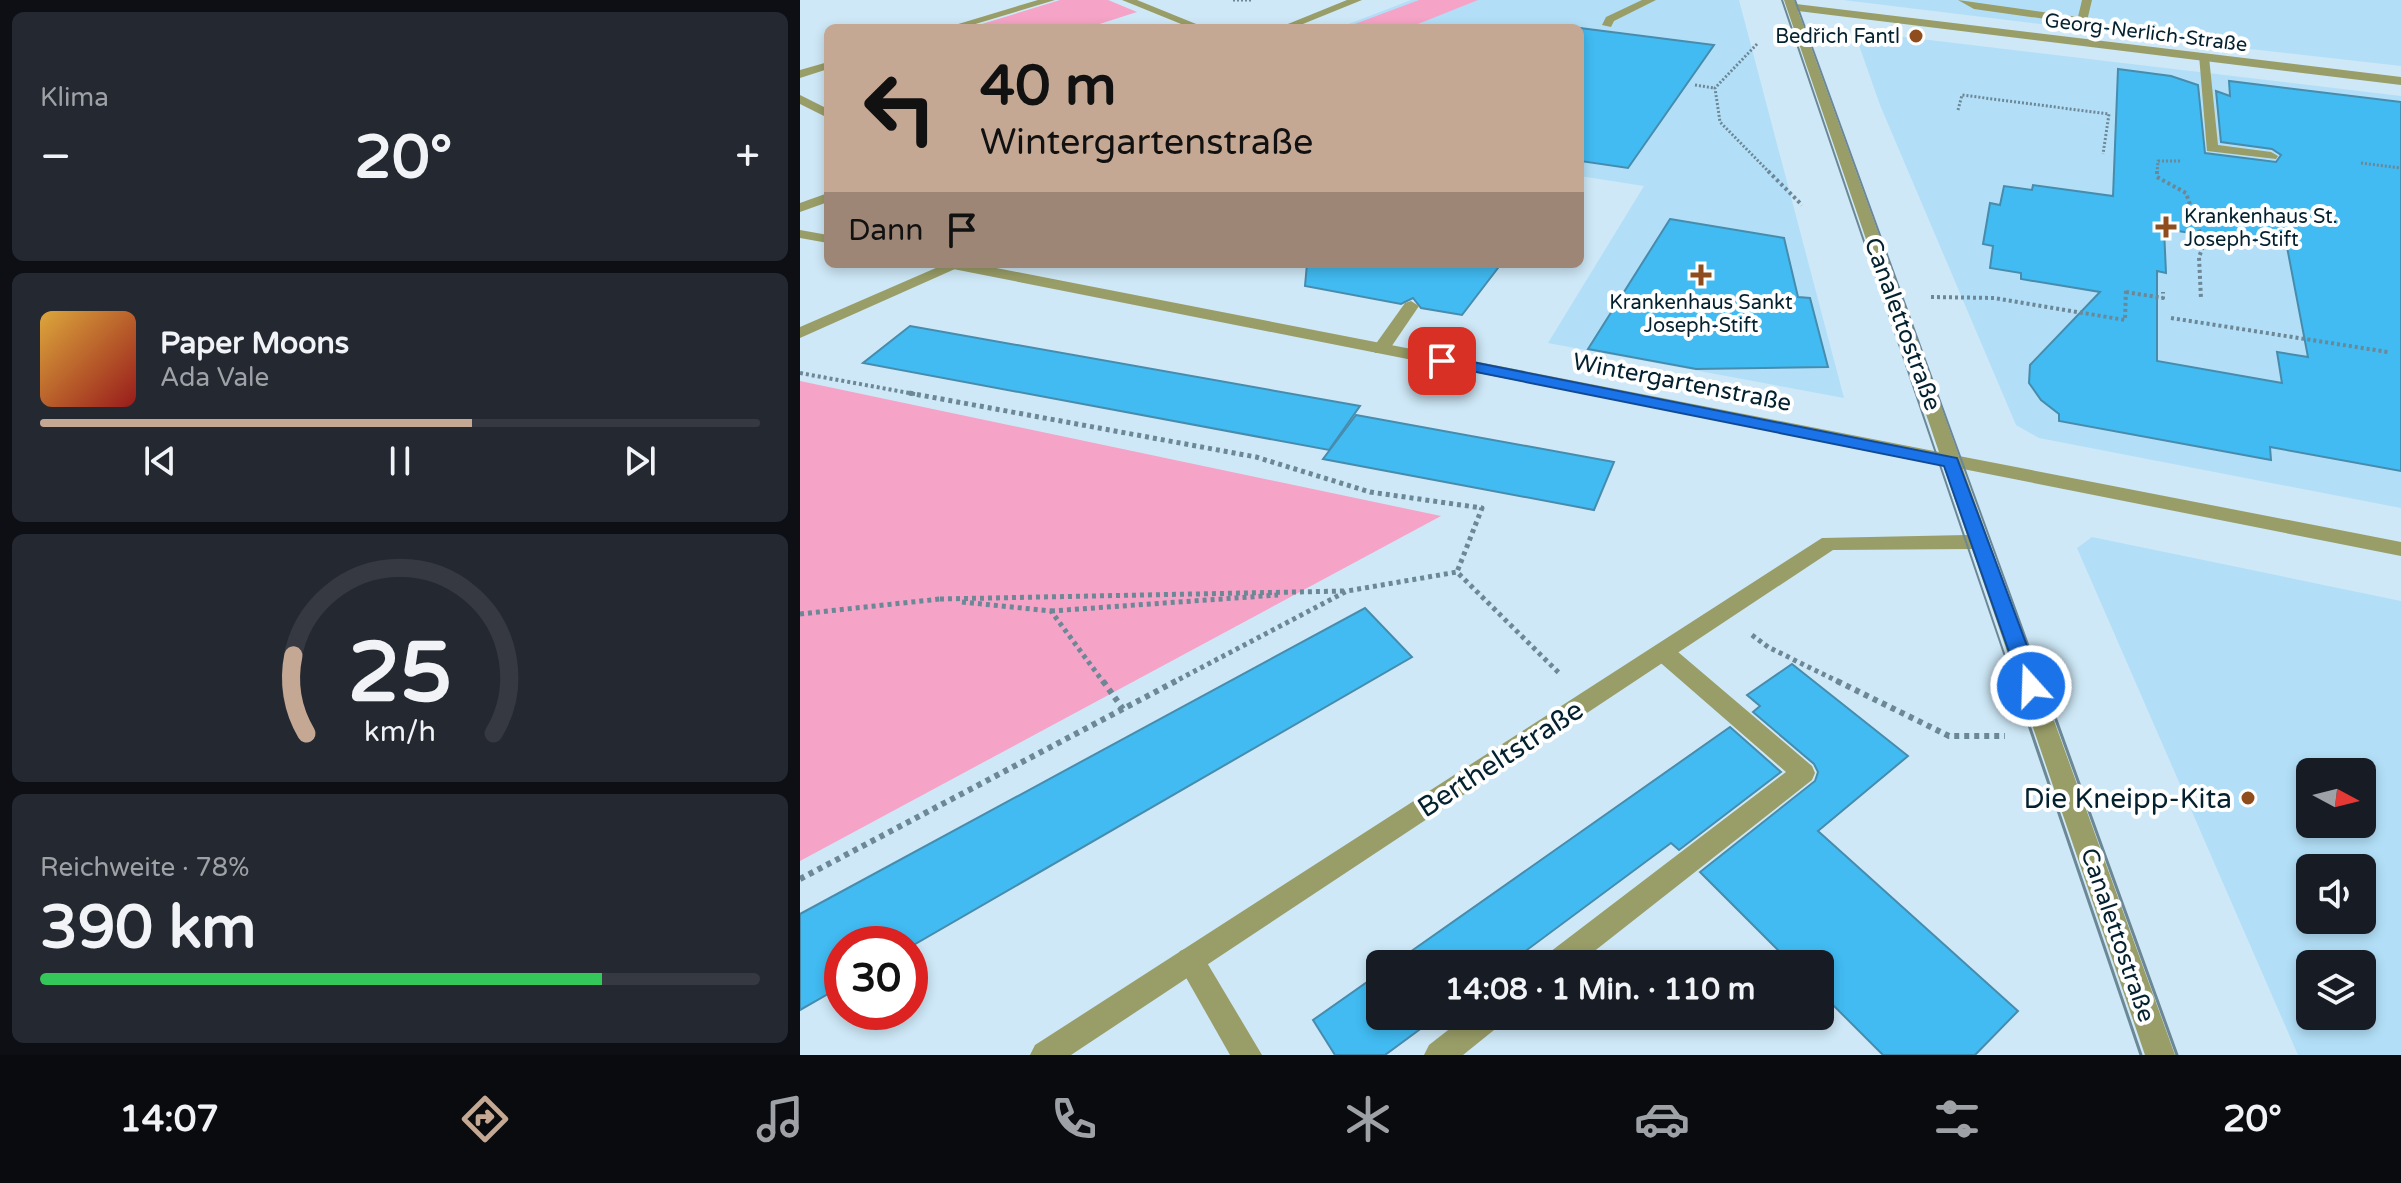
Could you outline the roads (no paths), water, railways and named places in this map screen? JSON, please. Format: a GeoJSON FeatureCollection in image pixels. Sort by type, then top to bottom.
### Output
{"type":"FeatureCollection","features":[{"type":"Feature","properties":{"kind":"street"},"geometry":{"type":"LineString","coordinates":[[964,24],[1050,0]]}},
{"type":"Feature","properties":{"kind":"street"},"geometry":{"type":"LineString","coordinates":[[1127,0],[1190,24]]}},
{"type":"Feature","properties":{"kind":"street"},"geometry":{"type":"LineString","coordinates":[[1294,24],[1357,0]]}},
{"type":"Feature","properties":{"kind":"street"},"geometry":{"type":"LineString","coordinates":[[1607,25],[1610,19],[1651,0]]}},
{"type":"Feature","properties":{"kind":"street"},"geometry":{"type":"LineString","coordinates":[[1963,0],[1974,6],[2082,21]]}},
{"type":"Feature","properties":{"kind":"street"},"geometry":{"type":"LineString","coordinates":[[2067,40],[2082,21],[2087,0]]}},
{"type":"Feature","properties":{"kind":"street","name":"Georg-Nerlich-Straße"},"geometry":{"type":"LineString","coordinates":[[1790,3],[2401,81]]}},
{"type":"Feature","properties":{"kind":"street","name":"Canalettostraße"},"geometry":{"type":"LineString","coordinates":[[1790,3],[2160,1055]]}},
{"type":"Feature","properties":{"kind":"street"},"geometry":{"type":"LineString","coordinates":[[2203,57],[2212,148],[2271,156]]}},
{"type":"Feature","properties":{"kind":"street"},"geometry":{"type":"LineString","coordinates":[[800,74],[824,66]]}},
{"type":"Feature","properties":{"kind":"street"},"geometry":{"type":"LineString","coordinates":[[800,99],[824,112]]}},
{"type":"Feature","properties":{"kind":"street"},"geometry":{"type":"LineString","coordinates":[[800,208],[824,199]]}},
{"type":"Feature","properties":{"kind":"street"},"geometry":{"type":"LineString","coordinates":[[800,234],[824,238]]}},
{"type":"Feature","properties":{"kind":"street"},"geometry":{"type":"LineString","coordinates":[[800,333],[945,268]]}},
{"type":"Feature","properties":{"kind":"street","name":"Wintergartenstraße"},"geometry":{"type":"LineString","coordinates":[[974,268],[2401,549]]}},
{"type":"Feature","properties":{"kind":"street"},"geometry":{"type":"LineString","coordinates":[[1381,349],[1411,306]]}},
{"type":"Feature","properties":{"kind":"street","name":"Bertheltstraße"},"geometry":{"type":"LineString","coordinates":[[1045,1055],[1829,543],[1981,542]]}},
{"type":"Feature","properties":{"kind":"street"},"geometry":{"type":"LineString","coordinates":[[1574,950],[1803,773],[1663,652]]}},
{"type":"Feature","properties":{"kind":"street"},"geometry":{"type":"LineString","coordinates":[[1190,960],[1247,1055]]}},
{"type":"Feature","properties":{"kind":"street"},"geometry":{"type":"LineString","coordinates":[[1439,1055],[1471,1030]]}},
{"type":"Feature","properties":{"kind":"tram line"},"geometry":{"type":"LineString","coordinates":[[1782,0],[2014,683]]}},
{"type":"Feature","properties":{"kind":"tram line"},"geometry":{"type":"LineString","coordinates":[[1795,0],[2042,683]]}},
{"type":"Feature","properties":{"kind":"tram line"},"geometry":{"type":"LineString","coordinates":[[2014,681],[2141,1055]]}},
{"type":"Feature","properties":{"kind":"tram line"},"geometry":{"type":"LineString","coordinates":[[2042,681],[2177,1055]]}},
{"type":"Feature","properties":{"kind":"place","name":"Bedřich Fantl"},"geometry":{"type":"Point","coordinates":[1916,36]}},
{"type":"Feature","properties":{"kind":"place","name":"Krankenhaus St. Joseph-Stift"},"geometry":{"type":"Point","coordinates":[2166,227]}},
{"type":"Feature","properties":{"kind":"place","name":"Krankenhaus Sankt Joseph-Stift"},"geometry":{"type":"Point","coordinates":[1701,275]}},
{"type":"Feature","properties":{"kind":"place","name":"Die Kneipp-Kita"},"geometry":{"type":"Point","coordinates":[2248,798]}}]}
